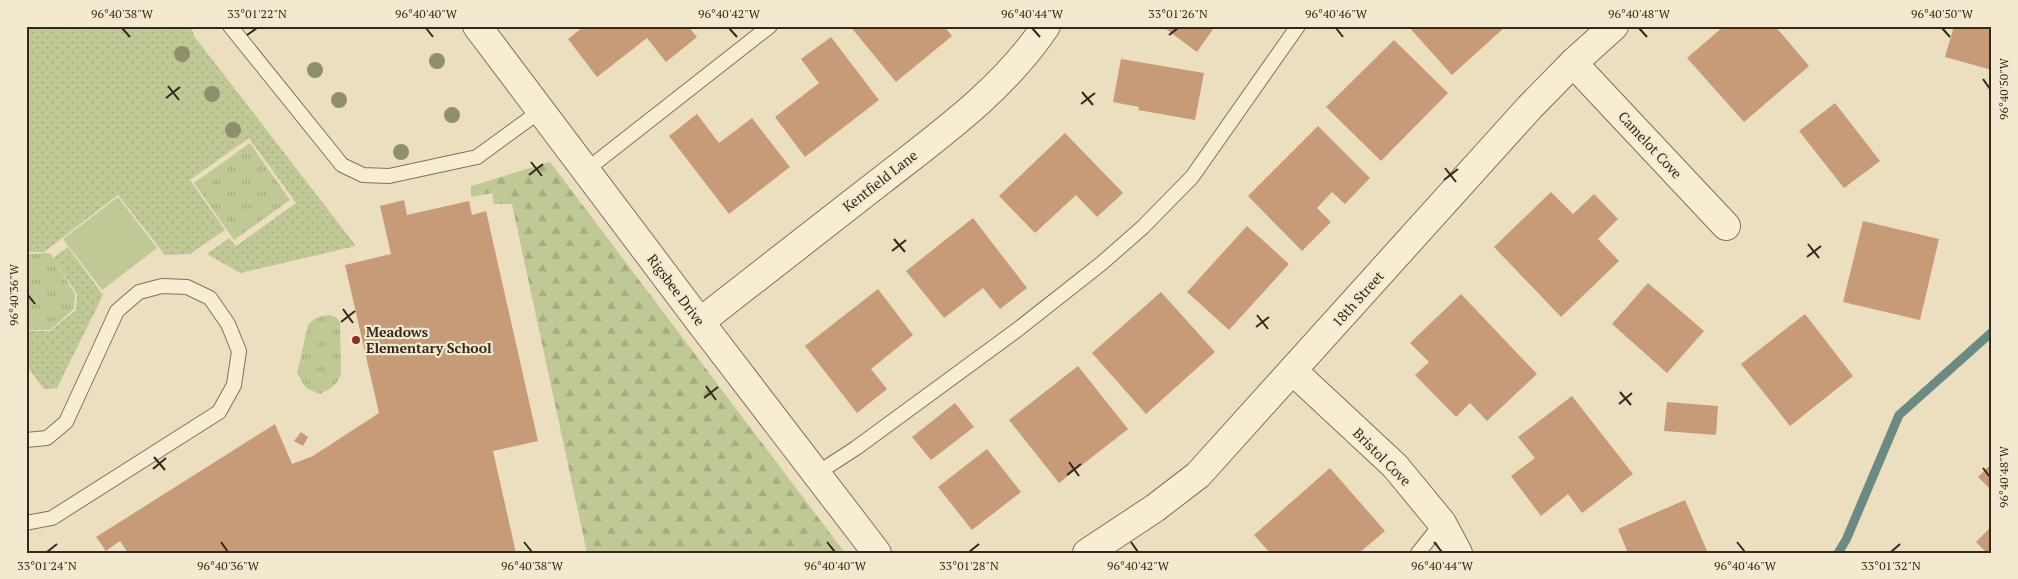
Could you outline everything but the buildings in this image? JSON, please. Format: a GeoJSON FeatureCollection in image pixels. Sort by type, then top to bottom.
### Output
{"type":"FeatureCollection","features":[{"type":"Feature","properties":{"kind":"street","name":"Rigsbee Drive"},"geometry":{"type":"LineString","coordinates":[[477,26],[585,171],[877,553]]}},
{"type":"Feature","properties":{"kind":"street","name":"Kentfield Lane"},"geometry":{"type":"LineString","coordinates":[[700,322],[950,127],[1000,83],[1032,48],[1046,26]]}},
{"type":"Feature","properties":{"kind":"street","name":"18th Street"},"geometry":{"type":"LineString","coordinates":[[1087,553],[1155,508],[1198,475],[1529,108],[1573,63],[1614,26]]}},
{"type":"Feature","properties":{"kind":"street","name":"Camelot Cove"},"geometry":{"type":"LineString","coordinates":[[1573,63],[1726,226]]}},
{"type":"Feature","properties":{"kind":"street","name":"Bristol Cove"},"geometry":{"type":"LineString","coordinates":[[1293,371],[1395,466],[1442,523],[1458,553]]}},
{"type":"Feature","properties":{"kind":"lane"},"geometry":{"type":"LineString","coordinates":[[230,26],[342,166],[363,175],[389,176],[477,157],[540,110]]}},
{"type":"Feature","properties":{"kind":"lane"},"geometry":{"type":"LineString","coordinates":[[585,171],[770,26]]}},
{"type":"Feature","properties":{"kind":"lane"},"geometry":{"type":"LineString","coordinates":[[816,474],[856,448],[1017,330],[1102,263],[1143,227],[1192,178],[1298,26]]}},
{"type":"Feature","properties":{"kind":"lane"},"geometry":{"type":"LineString","coordinates":[[26,440],[47,438],[66,422],[117,311],[139,292],[162,286],[187,287],[210,298],[228,324],[239,350],[234,385],[219,412],[52,518],[26,523]]}},
{"type":"Feature","properties":{"kind":"lane"},"geometry":{"type":"LineString","coordinates":[[1418,553],[1442,523]]}},
{"type":"Feature","properties":{"kind":"green space"},"geometry":{"type":"Polygon","coordinates":[[[26,26],[191,26],[194,36],[356,246],[240,273],[207,254],[229,238],[236,246],[296,203],[249,138],[190,180],[225,230],[190,254],[165,255],[118,195],[44,252],[26,252],[26,26]]]}},
{"type":"Feature","properties":{"kind":"green space"},"geometry":{"type":"Polygon","coordinates":[[[250,143],[290,200],[234,240],[194,183],[250,143]]]}},
{"type":"Feature","properties":{"kind":"green space"},"geometry":{"type":"Polygon","coordinates":[[[550,162],[845,553],[587,553],[512,204],[494,204],[492,193],[471,197],[471,186],[550,162]]]}},
{"type":"Feature","properties":{"kind":"green space"},"geometry":{"type":"Polygon","coordinates":[[[118,197],[157,248],[102,290],[63,239],[118,197]]]}},
{"type":"Feature","properties":{"kind":"green space"},"geometry":{"type":"Polygon","coordinates":[[[68,247],[103,295],[57,388],[44,389],[26,365],[26,331],[50,331],[76,310],[77,294],[53,258],[68,247]]]}},
{"type":"Feature","properties":{"kind":"green space"},"geometry":{"type":"Polygon","coordinates":[[[50,253],[75,294],[74,309],[50,330],[26,330],[26,254],[50,253]]]}},
{"type":"Feature","properties":{"kind":"green space"},"geometry":{"type":"Polygon","coordinates":[[[330,315],[337,318],[340,323],[341,373],[334,386],[320,394],[306,388],[297,373],[308,325],[318,317],[330,315]]]}},
{"type":"Feature","properties":{"kind":"waterway"},"geometry":{"type":"LineString","coordinates":[[1838,553],[1846,540],[1899,415],[1992,332]]}},
{"type":"Feature","properties":{"kind":"place","name":"Meadows Elementary School"},"geometry":{"type":"Point","coordinates":[356,340]}}]}
